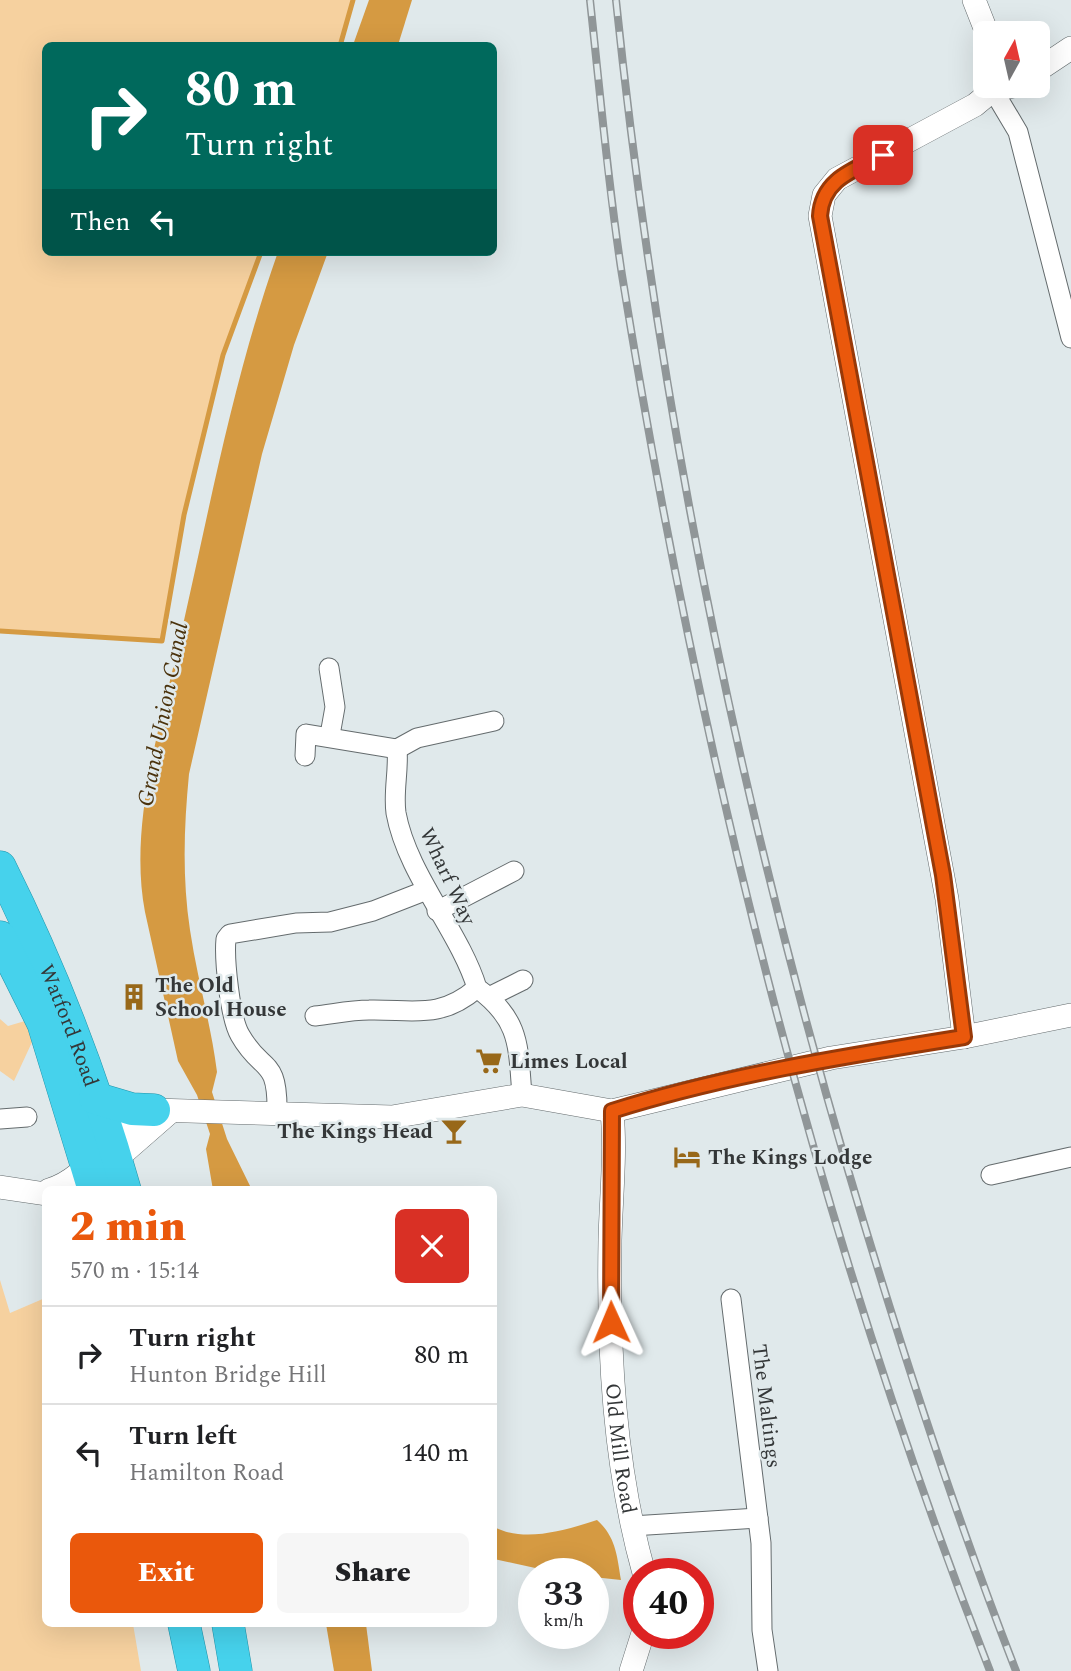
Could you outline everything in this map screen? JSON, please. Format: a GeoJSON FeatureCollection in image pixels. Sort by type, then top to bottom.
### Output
{"type":"FeatureCollection","features":[{"type":"Feature","properties":{"kind":"highway","name":"Watford Road"},"geometry":{"type":"LineString","coordinates":[[0,867],[28,922],[94,1098],[99,1174]]}},
{"type":"Feature","properties":{"kind":"highway","name":"Watford Road"},"geometry":{"type":"LineString","coordinates":[[0,937],[43,1023],[99,1174]]}},
{"type":"Feature","properties":{"kind":"highway"},"geometry":{"type":"LineString","coordinates":[[94,1098],[125,1108],[170,1111]]}},
{"type":"Feature","properties":{"kind":"highway"},"geometry":{"type":"LineString","coordinates":[[185,1627],[194,1671]]}},
{"type":"Feature","properties":{"kind":"highway"},"geometry":{"type":"LineString","coordinates":[[229,1627],[236,1671]]}},
{"type":"Feature","properties":{"kind":"street"},"geometry":{"type":"LineString","coordinates":[[974,0],[982,21]]}},
{"type":"Feature","properties":{"kind":"street"},"geometry":{"type":"LineString","coordinates":[[1050,61],[1071,48]]}},
{"type":"Feature","properties":{"kind":"street"},"geometry":{"type":"LineString","coordinates":[[964,1037],[943,875],[820,216],[824,195],[837,179],[985,98]]}},
{"type":"Feature","properties":{"kind":"street"},"geometry":{"type":"LineString","coordinates":[[1005,98],[1018,132],[1071,338]]}},
{"type":"Feature","properties":{"kind":"street"},"geometry":{"type":"LineString","coordinates":[[329,668],[335,707],[330,736]]}},
{"type":"Feature","properties":{"kind":"street"},"geometry":{"type":"LineString","coordinates":[[305,756],[306,734],[397,749],[417,738],[494,721]]}},
{"type":"Feature","properties":{"kind":"street","name":"Wharf Way"},"geometry":{"type":"LineString","coordinates":[[397,749],[396,812],[437,911],[483,992],[512,1026],[519,1041],[522,1095]]}},
{"type":"Feature","properties":{"kind":"street"},"geometry":{"type":"LineString","coordinates":[[437,911],[514,871]]}},
{"type":"Feature","properties":{"kind":"street"},"geometry":{"type":"LineString","coordinates":[[277,1113],[276,1083],[272,1071],[248,1048],[238,1032],[226,939],[230,934],[275,925],[330,922],[373,911],[427,890]]}},
{"type":"Feature","properties":{"kind":"street"},"geometry":{"type":"LineString","coordinates":[[315,1016],[370,1010],[408,1013],[458,1005],[483,992],[523,980]]}},
{"type":"Feature","properties":{"kind":"street"},"geometry":{"type":"LineString","coordinates":[[58,1186],[99,1174],[134,1118],[170,1111],[392,1117],[522,1095],[612,1111],[643,1101],[831,1058],[964,1037],[1071,1015]]}},
{"type":"Feature","properties":{"kind":"street","name":"Old Mill Road"},"geometry":{"type":"LineString","coordinates":[[612,1111],[610,1240],[614,1386],[622,1471],[640,1558]]}},
{"type":"Feature","properties":{"kind":"street"},"geometry":{"type":"LineString","coordinates":[[0,1119],[27,1117]]}},
{"type":"Feature","properties":{"kind":"street"},"geometry":{"type":"LineString","coordinates":[[991,1175],[1071,1157]]}},
{"type":"Feature","properties":{"kind":"street"},"geometry":{"type":"LineString","coordinates":[[0,1187],[42,1192]]}},
{"type":"Feature","properties":{"kind":"street","name":"The Maltings"},"geometry":{"type":"LineString","coordinates":[[730,1299],[758,1518],[762,1630],[768,1671]]}},
{"type":"Feature","properties":{"kind":"street"},"geometry":{"type":"LineString","coordinates":[[632,1526],[758,1518]]}},
{"type":"Feature","properties":{"kind":"street"},"geometry":{"type":"LineString","coordinates":[[631,1671],[638,1649]]}},
{"type":"Feature","properties":{"kind":"shaded area"},"geometry":{"type":"Polygon","coordinates":[[[0,0],[353,0],[341,42],[42,42],[42,256],[260,256],[223,355],[184,515],[162,641],[0,631],[0,0]]]}},
{"type":"Feature","properties":{"kind":"shaded area"},"geometry":{"type":"Polygon","coordinates":[[[369,0],[412,0],[399,42],[354,42],[369,0]]]}},
{"type":"Feature","properties":{"kind":"shaded area"},"geometry":{"type":"Polygon","coordinates":[[[277,256],[327,256],[294,345],[262,454],[189,774],[185,852],[187,910],[217,1072],[212,1092],[227,1139],[250,1186],[212,1186],[206,1149],[210,1134],[197,1095],[178,1061],[145,912],[141,844],[144,808],[157,737],[224,442],[262,299],[277,256]]]}},
{"type":"Feature","properties":{"kind":"shaded area"},"geometry":{"type":"Polygon","coordinates":[[[0,1019],[8,1026],[25,1021],[33,1040],[14,1081],[0,1071],[0,1019]]]}},
{"type":"Feature","properties":{"kind":"shaded area"},"geometry":{"type":"Polygon","coordinates":[[[0,1280],[10,1313],[42,1299],[42,1627],[134,1627],[141,1671],[0,1671],[0,1280]]]}},
{"type":"Feature","properties":{"kind":"shaded area"},"geometry":{"type":"Polygon","coordinates":[[[597,1520],[612,1540],[621,1580],[609,1579],[609,1558],[518,1558],[518,1564],[497,1560],[497,1528],[519,1534],[546,1533],[597,1520]]]}},
{"type":"Feature","properties":{"kind":"shaded area"},"geometry":{"type":"Polygon","coordinates":[[[327,1627],[366,1627],[372,1671],[334,1671],[327,1627]]]}},
{"type":"Feature","properties":{"kind":"waterway"},"geometry":{"type":"LineString","coordinates":[[341,42],[353,0]]}},
{"type":"Feature","properties":{"kind":"waterway","name":"Grand Union Canal"},"geometry":{"type":"LineString","coordinates":[[0,631],[162,641],[184,515],[223,355],[260,256]]}},
{"type":"Feature","properties":{"kind":"railway"},"geometry":{"type":"LineString","coordinates":[[590,0],[622,275],[687,631],[726,808],[769,983],[869,1330],[927,1501],[990,1671]]}},
{"type":"Feature","properties":{"kind":"railway"},"geometry":{"type":"LineString","coordinates":[[616,0],[633,148],[678,443],[705,590],[770,882],[848,1170],[886,1297],[948,1485],[1016,1671]]}},
{"type":"Feature","properties":{"kind":"place","name":"The Old School House"},"geometry":{"type":"Point","coordinates":[134,997]}},
{"type":"Feature","properties":{"kind":"place","name":"Limes Local"},"geometry":{"type":"Point","coordinates":[489,1061]}},
{"type":"Feature","properties":{"kind":"place","name":"The Kings Head"},"geometry":{"type":"Point","coordinates":[454,1131]}},
{"type":"Feature","properties":{"kind":"place","name":"The Kings Lodge"},"geometry":{"type":"Point","coordinates":[687,1157]}},
{"type":"Feature","properties":{"kind":"route"},"geometry":{"type":"LineString","coordinates":[[611,1322],[610,1240],[614,1133],[612,1111],[643,1101],[831,1058],[964,1037],[943,875],[922,777],[821,229],[820,206],[830,185],[883,155]]}}]}
